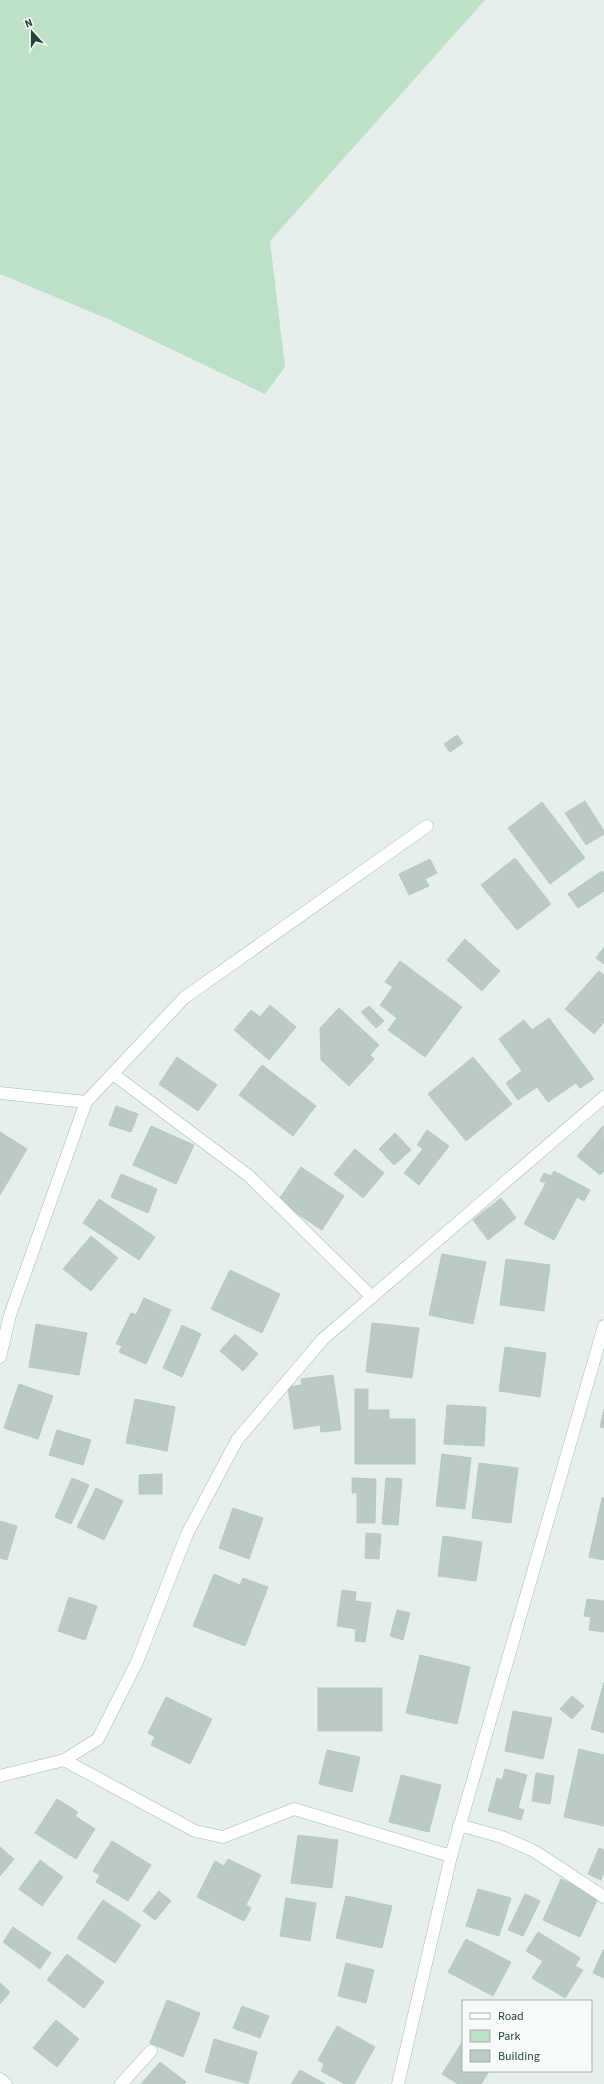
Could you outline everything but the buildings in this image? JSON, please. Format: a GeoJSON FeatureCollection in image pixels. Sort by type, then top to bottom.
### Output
{"type":"FeatureCollection","features":[{"type":"Feature","properties":{"kind":"street"},"geometry":{"type":"LineString","coordinates":[[0,1357],[5,1313],[86,1102],[184,998],[427,826]]}},
{"type":"Feature","properties":{"kind":"street"},"geometry":{"type":"LineString","coordinates":[[113,1074],[249,1176],[372,1297]]}},
{"type":"Feature","properties":{"kind":"street"},"geometry":{"type":"LineString","coordinates":[[0,1092],[86,1102]]}},
{"type":"Feature","properties":{"kind":"street"},"geometry":{"type":"LineString","coordinates":[[0,1776],[64,1760],[98,1739],[137,1662],[187,1534],[237,1440],[323,1339],[604,1097]]}},
{"type":"Feature","properties":{"kind":"street"},"geometry":{"type":"LineString","coordinates":[[398,2084],[459,1825],[604,1326]]}},
{"type":"Feature","properties":{"kind":"street"},"geometry":{"type":"LineString","coordinates":[[64,1760],[195,1831],[223,1837],[294,1809],[451,1856]]}},
{"type":"Feature","properties":{"kind":"street"},"geometry":{"type":"LineString","coordinates":[[459,1825],[502,1837],[534,1851],[604,1897]]}},
{"type":"Feature","properties":{"kind":"street"},"geometry":{"type":"LineString","coordinates":[[121,2084],[151,2051]]}},
{"type":"Feature","properties":{"kind":"street"},"geometry":{"type":"LineString","coordinates":[[0,2079],[6,2084]]}},
{"type":"Feature","properties":{"kind":"green space"},"geometry":{"type":"Polygon","coordinates":[[[0,0],[485,0],[270,241],[285,367],[265,394],[108,319],[0,274],[0,0]]]}}]}
